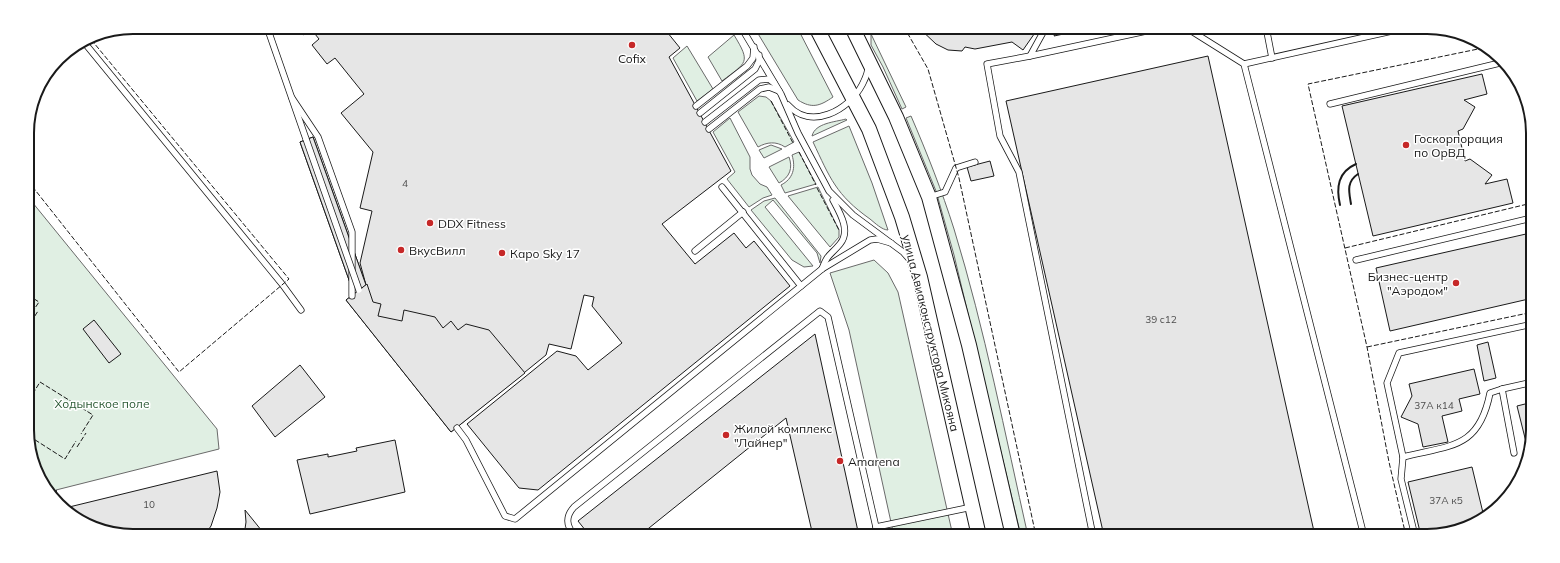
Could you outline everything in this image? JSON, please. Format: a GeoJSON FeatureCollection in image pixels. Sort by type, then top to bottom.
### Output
{"type":"FeatureCollection","features":[{"type":"Feature","properties":{"kind":"street","name":"улица Авиаконструктора Микояна"},"geometry":{"type":"LineString","coordinates":[[820,34],[869,129],[902,217],[920,277],[978,529]]}},
{"type":"Feature","properties":{"kind":"street"},"geometry":{"type":"LineString","coordinates":[[859,34],[865,52],[896,117],[929,197],[971,353],[1011,529]]}},
{"type":"Feature","properties":{"kind":"lane"},"geometry":{"type":"LineString","coordinates":[[269,34],[359,290]]}},
{"type":"Feature","properties":{"kind":"lane"},"geometry":{"type":"LineString","coordinates":[[746,34],[781,94],[798,133],[840,215],[845,233],[844,240],[827,255],[822,269]]}},
{"type":"Feature","properties":{"kind":"lane"},"geometry":{"type":"LineString","coordinates":[[1030,56],[1042,34]]}},
{"type":"Feature","properties":{"kind":"lane"},"geometry":{"type":"LineString","coordinates":[[1092,529],[1018,172],[1000,136],[987,64],[1132,34]]}},
{"type":"Feature","properties":{"kind":"lane"},"geometry":{"type":"LineString","coordinates":[[1196,34],[1244,64],[1362,529]]}},
{"type":"Feature","properties":{"kind":"lane"},"geometry":{"type":"LineString","coordinates":[[1267,34],[1272,58]]}},
{"type":"Feature","properties":{"kind":"lane"},"geometry":{"type":"LineString","coordinates":[[1244,64],[1379,34]]}},
{"type":"Feature","properties":{"kind":"lane"},"geometry":{"type":"LineString","coordinates":[[87,45],[282,284],[301,310]]}},
{"type":"Feature","properties":{"kind":"lane"},"geometry":{"type":"LineString","coordinates":[[696,106],[747,66],[754,54],[753,45]]}},
{"type":"Feature","properties":{"kind":"lane"},"geometry":{"type":"LineString","coordinates":[[785,102],[791,109],[800,114],[819,116],[836,112],[854,98],[866,79],[868,70],[865,52]]}},
{"type":"Feature","properties":{"kind":"lane"},"geometry":{"type":"LineString","coordinates":[[700,113],[755,69],[759,61],[758,53]]}},
{"type":"Feature","properties":{"kind":"lane"},"geometry":{"type":"LineString","coordinates":[[1330,104],[1498,64]]}},
{"type":"Feature","properties":{"kind":"lane"},"geometry":{"type":"LineString","coordinates":[[704,122],[759,80],[769,80],[775,84]]}},
{"type":"Feature","properties":{"kind":"lane"},"geometry":{"type":"LineString","coordinates":[[709,129],[760,89],[766,86],[772,87],[781,94]]}},
{"type":"Feature","properties":{"kind":"lane"},"geometry":{"type":"LineString","coordinates":[[292,98],[318,137],[352,232],[352,296]]}},
{"type":"Feature","properties":{"kind":"lane"},"geometry":{"type":"LineString","coordinates":[[929,197],[945,192],[956,168],[975,162]]}},
{"type":"Feature","properties":{"kind":"lane"},"geometry":{"type":"LineString","coordinates":[[722,187],[801,286]]}},
{"type":"Feature","properties":{"kind":"lane"},"geometry":{"type":"LineString","coordinates":[[829,191],[853,215],[891,243],[911,261],[920,277]]}},
{"type":"Feature","properties":{"kind":"lane"},"geometry":{"type":"LineString","coordinates":[[695,251],[742,212]]}},
{"type":"Feature","properties":{"kind":"lane"},"geometry":{"type":"LineString","coordinates":[[1356,260],[1526,219]]}},
{"type":"Feature","properties":{"kind":"lane"},"geometry":{"type":"LineString","coordinates":[[457,428],[466,440],[505,516],[515,519],[822,269],[870,240],[877,239],[891,243]]}},
{"type":"Feature","properties":{"kind":"lane"},"geometry":{"type":"LineString","coordinates":[[569,529],[567,520],[569,513],[574,507],[820,311],[828,317],[877,529]]}},
{"type":"Feature","properties":{"kind":"lane"},"geometry":{"type":"LineString","coordinates":[[1413,529],[1401,479],[1403,457],[1387,383],[1399,353],[1526,326]]}},
{"type":"Feature","properties":{"kind":"lane"},"geometry":{"type":"LineString","coordinates":[[1403,457],[1459,443],[1473,435],[1482,422],[1490,393],[1526,384]]}},
{"type":"Feature","properties":{"kind":"lane"},"geometry":{"type":"LineString","coordinates":[[1502,389],[1514,453]]}},
{"type":"Feature","properties":{"kind":"lane"},"geometry":{"type":"LineString","coordinates":[[876,526],[973,507]]}},
{"type":"Feature","properties":{"kind":"green space"},"geometry":{"type":"Polygon","coordinates":[[[758,34],[801,34],[833,97],[824,103],[816,105],[808,105],[798,100],[758,34]]]}},
{"type":"Feature","properties":{"kind":"green space"},"geometry":{"type":"Polygon","coordinates":[[[871,34],[906,107],[902,109],[883,67],[871,45],[871,34]]]}},
{"type":"Feature","properties":{"kind":"green space"},"geometry":{"type":"Polygon","coordinates":[[[734,35],[743,51],[744,61],[737,70],[722,81],[708,57],[734,35]]]}},
{"type":"Feature","properties":{"kind":"green space"},"geometry":{"type":"Polygon","coordinates":[[[687,46],[713,89],[697,101],[673,58],[687,46]]]}},
{"type":"Feature","properties":{"kind":"green space"},"geometry":{"type":"Polygon","coordinates":[[[759,96],[766,97],[771,101],[794,142],[785,147],[772,143],[758,147],[738,112],[759,96]]]}},
{"type":"Feature","properties":{"kind":"green space"},"geometry":{"type":"Polygon","coordinates":[[[911,116],[954,229],[994,382],[1026,529],[1019,529],[954,255],[936,191],[906,118],[911,116]]]}},
{"type":"Feature","properties":{"kind":"green space"},"geometry":{"type":"Polygon","coordinates":[[[730,118],[750,157],[750,169],[752,175],[760,184],[767,187],[772,195],[763,198],[749,207],[727,179],[735,172],[713,132],[730,118]]]}},
{"type":"Feature","properties":{"kind":"green space"},"geometry":{"type":"Polygon","coordinates":[[[847,120],[812,136],[817,128],[821,126],[847,120]]]}},
{"type":"Feature","properties":{"kind":"green space"},"geometry":{"type":"Polygon","coordinates":[[[849,126],[872,183],[888,230],[883,229],[858,210],[842,194],[824,166],[813,142],[849,126]]]}},
{"type":"Feature","properties":{"kind":"green space"},"geometry":{"type":"Polygon","coordinates":[[[771,145],[782,149],[764,158],[759,150],[771,145]]]}},
{"type":"Feature","properties":{"kind":"green space"},"geometry":{"type":"Polygon","coordinates":[[[799,152],[816,184],[785,193],[781,185],[791,176],[794,164],[792,155],[799,152]]]}},
{"type":"Feature","properties":{"kind":"green space"},"geometry":{"type":"Polygon","coordinates":[[[789,157],[791,165],[790,172],[783,181],[779,183],[769,167],[789,157]]]}},
{"type":"Feature","properties":{"kind":"green space"},"geometry":{"type":"Polygon","coordinates":[[[818,187],[839,230],[839,237],[830,247],[788,196],[818,187]]]}},
{"type":"Feature","properties":{"kind":"green space"},"geometry":{"type":"Polygon","coordinates":[[[775,198],[821,256],[820,263],[817,253],[773,200],[765,207],[813,266],[804,267],[792,260],[751,210],[764,201],[775,198]]]}},
{"type":"Feature","properties":{"kind":"green space","name":"Ходынское поле"},"geometry":{"type":"Polygon","coordinates":[[[34,204],[217,429],[219,449],[56,490],[56,492],[44,474],[39,462],[35,443],[34,204]]]}},
{"type":"Feature","properties":{"kind":"green space"},"geometry":{"type":"Polygon","coordinates":[[[874,260],[888,273],[898,292],[951,529],[892,529],[849,330],[830,273],[874,260]]]}},
{"type":"Feature","properties":{"kind":"building"},"geometry":{"type":"Polygon","coordinates":[[[315,34],[669,34],[680,48],[669,57],[731,171],[662,224],[695,264],[734,233],[746,248],[754,241],[790,286],[538,490],[519,488],[467,424],[557,351],[576,356],[588,370],[622,343],[592,306],[594,297],[584,295],[571,349],[549,344],[546,355],[451,432],[346,300],[354,294],[300,142],[313,137],[366,285],[360,263],[372,211],[360,208],[373,152],[341,113],[364,94],[335,58],[327,64],[312,45],[319,39],[315,34]]]}},
{"type":"Feature","properties":{"kind":"building"},"geometry":{"type":"Polygon","coordinates":[[[925,34],[1034,34],[1023,50],[1012,42],[975,49],[965,47],[962,51],[948,50],[936,44],[925,34]]]}},
{"type":"Feature","properties":{"kind":"building"},"geometry":{"type":"Polygon","coordinates":[[[1208,56],[1313,529],[1102,529],[1006,101],[1208,56]]]}},
{"type":"Feature","properties":{"kind":"building","name":"Госкорпорация по ОрВД"},"geometry":{"type":"Polygon","coordinates":[[[1482,74],[1487,94],[1464,100],[1475,107],[1463,129],[1458,131],[1465,161],[1470,159],[1492,175],[1485,184],[1507,179],[1513,203],[1373,236],[1342,106],[1482,74]]]}},
{"type":"Feature","properties":{"kind":"building"},"geometry":{"type":"Polygon","coordinates":[[[313,137],[366,285],[354,294],[300,142],[313,137]]]}},
{"type":"Feature","properties":{"kind":"building"},"geometry":{"type":"Polygon","coordinates":[[[990,161],[994,176],[971,181],[967,167],[990,161]]]}},
{"type":"Feature","properties":{"kind":"building","name":"Бизнес-центр \"Аэродом\""},"geometry":{"type":"Polygon","coordinates":[[[1526,234],[1526,300],[1390,331],[1376,268],[1526,234]]]}},
{"type":"Feature","properties":{"kind":"building"},"geometry":{"type":"Polygon","coordinates":[[[367,284],[373,302],[381,304],[378,316],[402,321],[404,310],[435,317],[443,328],[451,321],[458,330],[466,324],[489,330],[525,373],[451,432],[346,300],[367,284]]]}},
{"type":"Feature","properties":{"kind":"building"},"geometry":{"type":"Polygon","coordinates":[[[94,320],[121,354],[109,363],[83,329],[94,320]]]}},
{"type":"Feature","properties":{"kind":"building","name":"Жилой комплекс \"Лайнер\""},"geometry":{"type":"Polygon","coordinates":[[[815,334],[857,529],[811,529],[786,418],[648,529],[584,529],[578,521],[815,334]]]}},
{"type":"Feature","properties":{"kind":"building"},"geometry":{"type":"Polygon","coordinates":[[[1488,342],[1496,378],[1484,381],[1477,345],[1488,342]]]}},
{"type":"Feature","properties":{"kind":"building"},"geometry":{"type":"Polygon","coordinates":[[[300,365],[325,397],[275,437],[252,406],[300,365]]]}},
{"type":"Feature","properties":{"kind":"building"},"geometry":{"type":"Polygon","coordinates":[[[1474,369],[1480,394],[1459,399],[1462,411],[1442,416],[1448,442],[1423,447],[1418,424],[1401,417],[1412,396],[1409,384],[1474,369]]]}},
{"type":"Feature","properties":{"kind":"building"},"geometry":{"type":"Polygon","coordinates":[[[1526,404],[1525,440],[1517,406],[1526,404]]]}},
{"type":"Feature","properties":{"kind":"building"},"geometry":{"type":"Polygon","coordinates":[[[395,440],[405,492],[310,514],[297,460],[328,454],[328,457],[357,451],[356,448],[395,440]]]}},
{"type":"Feature","properties":{"kind":"building"},"geometry":{"type":"Polygon","coordinates":[[[1472,467],[1483,512],[1459,524],[1433,529],[1419,529],[1408,482],[1472,467]]]}},
{"type":"Feature","properties":{"kind":"building"},"geometry":{"type":"Polygon","coordinates":[[[217,471],[220,492],[217,508],[209,529],[127,529],[114,527],[89,519],[71,507],[217,471]]]}},
{"type":"Feature","properties":{"kind":"building"},"geometry":{"type":"Polygon","coordinates":[[[245,510],[260,529],[245,529],[245,510]]]}},
{"type":"Feature","properties":{"kind":"fence"},"geometry":{"type":"LineString","coordinates":[[908,34],[928,69],[959,178],[1034,529]]}},
{"type":"Feature","properties":{"kind":"fence"},"geometry":{"type":"LineString","coordinates":[[34,189],[179,372],[289,279],[94,43]]}},
{"type":"Feature","properties":{"kind":"fence"},"geometry":{"type":"LineString","coordinates":[[1404,529],[1389,462],[1367,347],[1308,84],[1479,49]]}},
{"type":"Feature","properties":{"kind":"fence"},"geometry":{"type":"LineString","coordinates":[[771,101],[793,143]]}},
{"type":"Feature","properties":{"kind":"fence"},"geometry":{"type":"LineString","coordinates":[[799,152],[816,185]]}},
{"type":"Feature","properties":{"kind":"fence"},"geometry":{"type":"LineString","coordinates":[[817,188],[839,230]]}},
{"type":"Feature","properties":{"kind":"fence"},"geometry":{"type":"LineString","coordinates":[[1345,248],[1526,204]]}},
{"type":"Feature","properties":{"kind":"fence"},"geometry":{"type":"LineString","coordinates":[[34,299],[39,302],[34,310]]}},
{"type":"Feature","properties":{"kind":"fence"},"geometry":{"type":"LineString","coordinates":[[34,317],[38,311]]}},
{"type":"Feature","properties":{"kind":"fence"},"geometry":{"type":"LineString","coordinates":[[1367,347],[1526,313]]}},
{"type":"Feature","properties":{"kind":"fence"},"geometry":{"type":"LineString","coordinates":[[34,392],[40,382],[93,415],[81,434]]}},
{"type":"Feature","properties":{"kind":"fence"},"geometry":{"type":"LineString","coordinates":[[77,447],[86,433]]}},
{"type":"Feature","properties":{"kind":"fence"},"geometry":{"type":"LineString","coordinates":[[35,440],[65,459],[76,441]]}},
{"type":"Feature","properties":{"kind":"wall"},"geometry":{"type":"LineString","coordinates":[[1340,205],[1338,192],[1340,181],[1345,171],[1356,164]]}},
{"type":"Feature","properties":{"kind":"wall"},"geometry":{"type":"LineString","coordinates":[[1351,204],[1349,188],[1352,180],[1358,174]]}},
{"type":"Feature","properties":{"kind":"place","name":"Cofix"},"geometry":{"type":"Point","coordinates":[632,45]}},
{"type":"Feature","properties":{"kind":"place","name":"Госкорпорация по ОрВД"},"geometry":{"type":"Point","coordinates":[1406,145]}},
{"type":"Feature","properties":{"kind":"place","name":"DDX Fitness"},"geometry":{"type":"Point","coordinates":[430,223]}},
{"type":"Feature","properties":{"kind":"place","name":"ВкусВилл"},"geometry":{"type":"Point","coordinates":[401,250]}},
{"type":"Feature","properties":{"kind":"place","name":"Каро Sky 17"},"geometry":{"type":"Point","coordinates":[502,253]}},
{"type":"Feature","properties":{"kind":"place","name":"Бизнес-центр \"Аэродом\""},"geometry":{"type":"Point","coordinates":[1456,283]}},
{"type":"Feature","properties":{"kind":"place","name":"Жилой комплекс \"Лайнер\""},"geometry":{"type":"Point","coordinates":[726,435]}},
{"type":"Feature","properties":{"kind":"place","name":"Amarena"},"geometry":{"type":"Point","coordinates":[840,461]}}]}
